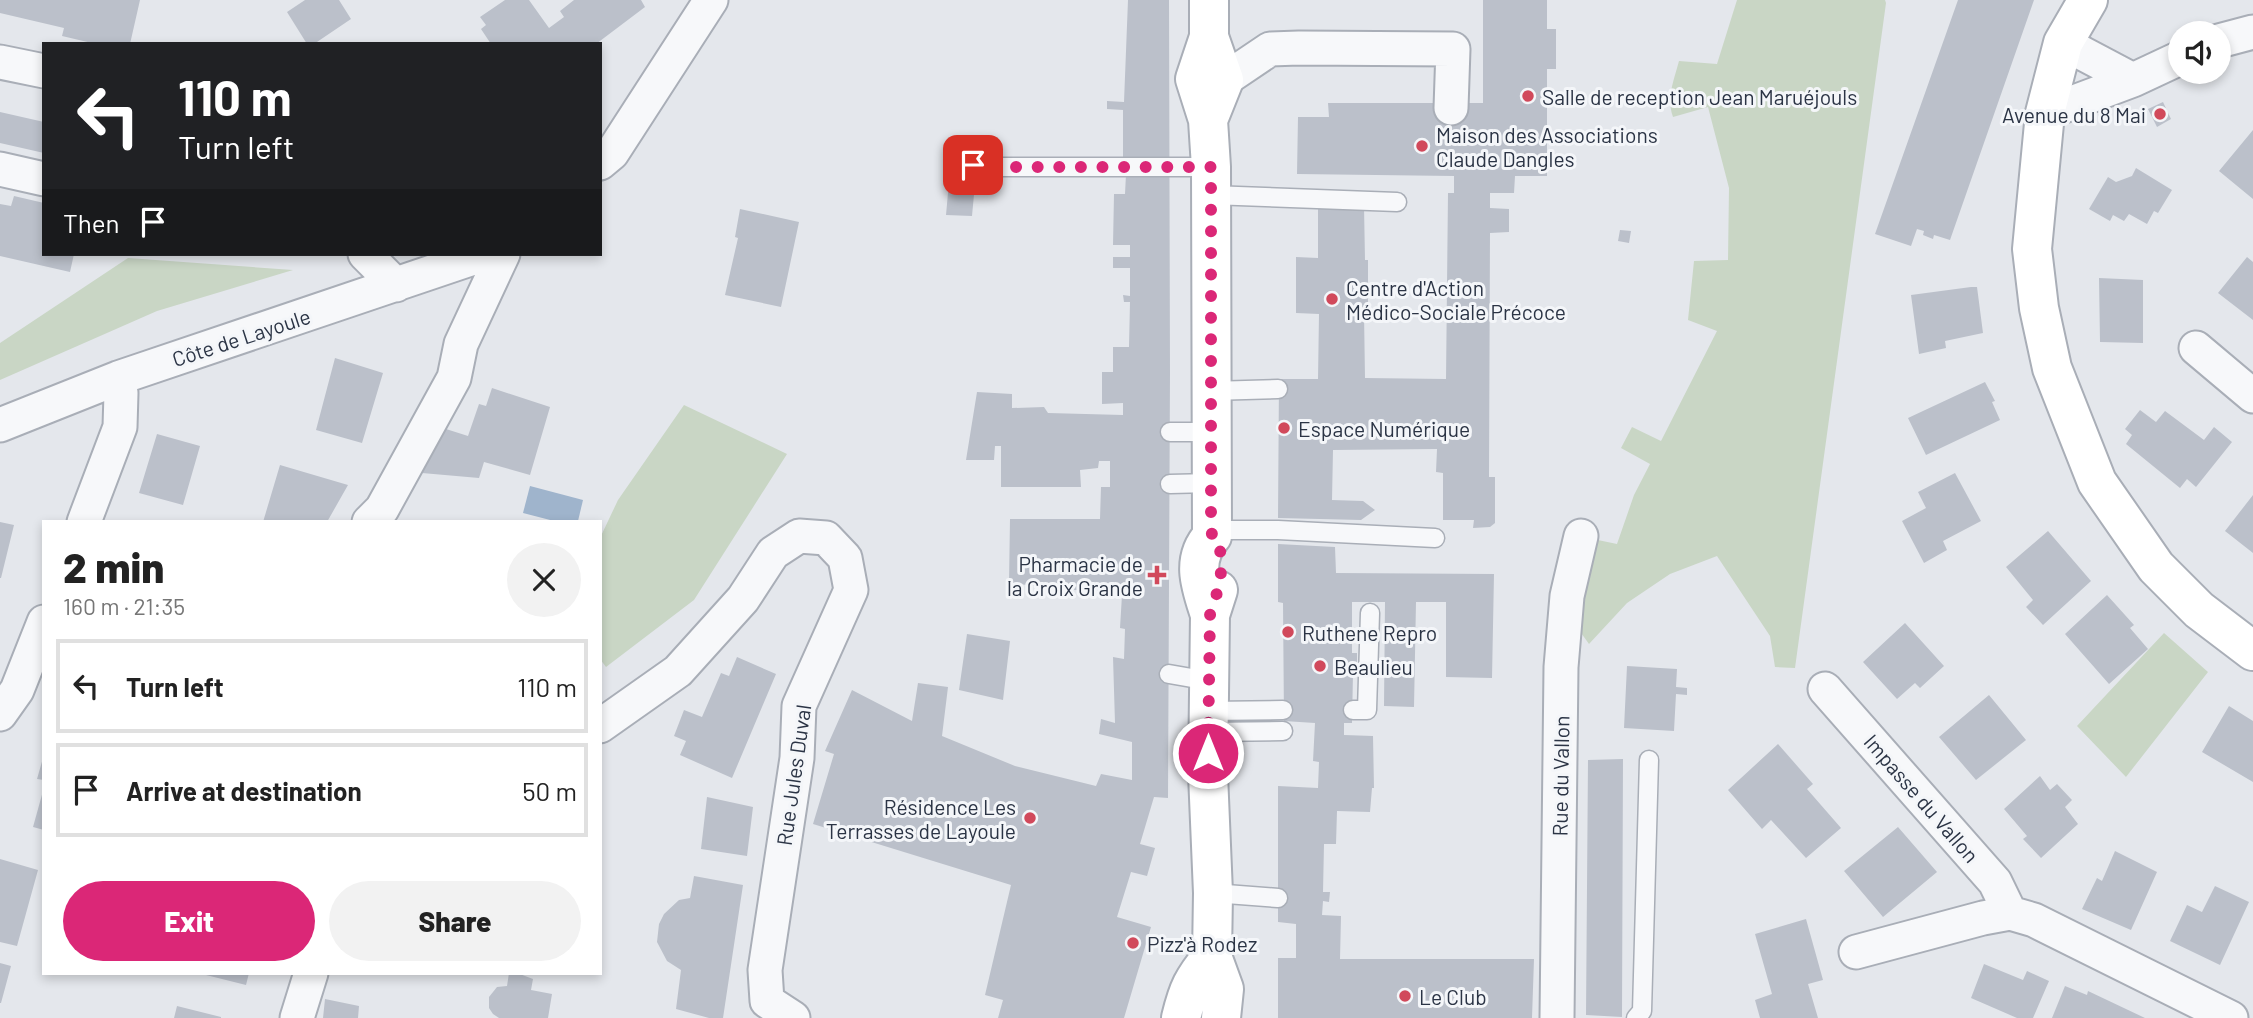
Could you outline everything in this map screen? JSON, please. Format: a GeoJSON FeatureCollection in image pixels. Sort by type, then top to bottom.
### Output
{"type":"FeatureCollection","features":[{"type":"Feature","properties":{"kind":"main road"},"geometry":{"type":"LineString","coordinates":[[2088,0],[2063,43],[2045,113],[2032,249],[2039,308],[2052,368],[2096,482],[2156,567],[2199,610],[2253,651]]}},
{"type":"Feature","properties":{"kind":"main road"},"geometry":{"type":"LineString","coordinates":[[1208,120],[1224,80],[1209,18]]}},
{"type":"Feature","properties":{"kind":"main road"},"geometry":{"type":"LineString","coordinates":[[1209,18],[1195,79],[1208,120],[1211,181],[1212,533],[1203,546],[1198,580],[1210,615],[1208,708],[1212,956],[1224,989],[1221,1018]]}},
{"type":"Feature","properties":{"kind":"main road"},"geometry":{"type":"LineString","coordinates":[[1181,1018],[1194,978],[1212,956]]}},
{"type":"Feature","properties":{"kind":"street"},"geometry":{"type":"LineString","coordinates":[[604,155],[704,4]]}},
{"type":"Feature","properties":{"kind":"street"},"geometry":{"type":"LineString","coordinates":[[2231,38],[2253,32]]}},
{"type":"Feature","properties":{"kind":"street"},"geometry":{"type":"LineString","coordinates":[[2063,43],[2133,80]]}},
{"type":"Feature","properties":{"kind":"street"},"geometry":{"type":"LineString","coordinates":[[1224,80],[1270,49],[1453,49],[1451,108]]}},
{"type":"Feature","properties":{"kind":"street"},"geometry":{"type":"LineString","coordinates":[[0,62],[42,71]]}},
{"type":"Feature","properties":{"kind":"street"},"geometry":{"type":"LineString","coordinates":[[2045,113],[2133,80],[2168,64]]}},
{"type":"Feature","properties":{"kind":"street"},"geometry":{"type":"LineString","coordinates":[[0,169],[42,179]]}},
{"type":"Feature","properties":{"kind":"street"},"geometry":{"type":"LineString","coordinates":[[367,256],[396,285]]}},
{"type":"Feature","properties":{"kind":"street","name":"Côte de Layoule"},"geometry":{"type":"LineString","coordinates":[[0,425],[118,378],[479,256]]}},
{"type":"Feature","properties":{"kind":"street"},"geometry":{"type":"LineString","coordinates":[[371,520],[382,509],[454,379],[461,344],[502,256]]}},
{"type":"Feature","properties":{"kind":"street"},"geometry":{"type":"LineString","coordinates":[[2196,348],[2253,396]]}},
{"type":"Feature","properties":{"kind":"street"},"geometry":{"type":"LineString","coordinates":[[84,520],[120,427],[121,393],[118,378]]}},
{"type":"Feature","properties":{"kind":"street","name":"Rue Jules Duval"},"geometry":{"type":"LineString","coordinates":[[602,725],[678,671],[743,599],[773,553],[799,536],[826,538],[845,558],[851,590],[799,706],[797,758],[765,970],[767,1001],[793,1018]]}},
{"type":"Feature","properties":{"kind":"street","name":"Rue du Vallon"},"geometry":{"type":"LineString","coordinates":[[1557,1018],[1561,667],[1567,596],[1581,536]]}},
{"type":"Feature","properties":{"kind":"street"},"geometry":{"type":"LineString","coordinates":[[0,714],[17,690],[42,627]]}},
{"type":"Feature","properties":{"kind":"street","name":"Impasse du Vallon"},"geometry":{"type":"LineString","coordinates":[[1825,689],[1995,882],[2010,913]]}},
{"type":"Feature","properties":{"kind":"street"},"geometry":{"type":"LineString","coordinates":[[1856,952],[2010,913],[2034,920],[2231,1018]]}},
{"type":"Feature","properties":{"kind":"street"},"geometry":{"type":"LineString","coordinates":[[297,1018],[310,975]]}},
{"type":"Feature","properties":{"kind":"lane"},"geometry":{"type":"LineString","coordinates":[[957,163],[1211,181],[1396,202]]}},
{"type":"Feature","properties":{"kind":"lane"},"geometry":{"type":"LineString","coordinates":[[1210,391],[1278,389]]}},
{"type":"Feature","properties":{"kind":"lane"},"geometry":{"type":"LineString","coordinates":[[1170,432],[1210,432]]}},
{"type":"Feature","properties":{"kind":"lane"},"geometry":{"type":"LineString","coordinates":[[1170,484],[1211,483]]}},
{"type":"Feature","properties":{"kind":"lane"},"geometry":{"type":"LineString","coordinates":[[1212,533],[1278,530],[1436,538]]}},
{"type":"Feature","properties":{"kind":"lane"},"geometry":{"type":"LineString","coordinates":[[1353,710],[1367,710],[1370,613]]}},
{"type":"Feature","properties":{"kind":"lane"},"geometry":{"type":"LineString","coordinates":[[1169,674],[1208,708],[1283,731]]}},
{"type":"Feature","properties":{"kind":"lane"},"geometry":{"type":"LineString","coordinates":[[1208,708],[1283,710]]}},
{"type":"Feature","properties":{"kind":"lane"},"geometry":{"type":"LineString","coordinates":[[1636,1018],[1642,1011],[1649,760]]}},
{"type":"Feature","properties":{"kind":"lane"},"geometry":{"type":"LineString","coordinates":[[1213,893],[1278,898]]}},
{"type":"Feature","properties":{"kind":"green space"},"geometry":{"type":"Polygon","coordinates":[[[1737,0],[1885,0],[1886,3],[1795,668],[1775,667],[1770,636],[1717,556],[1670,574],[1627,603],[1589,644],[1579,630],[1582,590],[1593,539],[1617,544],[1634,495],[1650,464],[1621,448],[1632,427],[1661,441],[1717,331],[1688,320],[1694,261],[1728,260],[1729,188],[1708,107],[1673,117],[1671,96],[1679,61],[1717,64],[1737,0]]]}},
{"type":"Feature","properties":{"kind":"green space"},"geometry":{"type":"Polygon","coordinates":[[[128,258],[293,270],[157,311],[0,380],[0,343],[128,258]]]}},
{"type":"Feature","properties":{"kind":"green space"},"geometry":{"type":"Polygon","coordinates":[[[684,405],[787,454],[694,600],[606,667],[602,662],[602,534],[618,500],[684,405]]]}},
{"type":"Feature","properties":{"kind":"green space"},"geometry":{"type":"Polygon","coordinates":[[[2164,633],[2208,672],[2126,777],[2077,726],[2164,633]]]}},
{"type":"Feature","properties":{"kind":"water"},"geometry":{"type":"Polygon","coordinates":[[[530,486],[583,500],[578,520],[550,520],[523,513],[530,486]]]}},
{"type":"Feature","properties":{"kind":"building"},"geometry":{"type":"Polygon","coordinates":[[[0,0],[140,0],[130,42],[88,42],[62,36],[64,28],[0,13],[0,0]]]}},
{"type":"Feature","properties":{"kind":"building"},"geometry":{"type":"Polygon","coordinates":[[[305,0],[339,0],[351,19],[317,42],[306,42],[287,12],[305,0]]]}},
{"type":"Feature","properties":{"kind":"building"},"geometry":{"type":"Polygon","coordinates":[[[505,0],[529,0],[549,28],[564,17],[560,11],[574,0],[641,0],[645,7],[599,42],[490,42],[481,29],[486,25],[480,17],[505,0]]]}},
{"type":"Feature","properties":{"kind":"building"},"geometry":{"type":"Polygon","coordinates":[[[1128,0],[1169,0],[1168,798],[1154,797],[1140,844],[1155,848],[1147,876],[1131,872],[1117,917],[1151,927],[1124,1018],[998,1018],[1003,1000],[985,995],[1011,885],[813,824],[834,754],[825,751],[852,690],[912,721],[918,683],[948,687],[942,736],[1015,766],[1096,786],[1101,774],[1132,780],[1132,742],[1099,734],[1101,719],[1115,723],[1113,657],[1124,659],[1125,629],[1120,628],[1122,595],[1009,583],[1010,519],[1100,519],[1101,487],[1110,487],[1110,461],[1099,461],[1098,468],[1080,470],[1081,487],[1001,487],[1001,446],[995,446],[994,460],[966,460],[977,392],[1012,394],[1012,408],[1044,407],[1048,413],[1123,415],[1123,403],[1102,404],[1102,372],[1113,372],[1113,347],[1129,347],[1130,302],[1124,302],[1123,295],[1130,296],[1130,268],[1113,268],[1113,257],[1130,257],[1130,245],[1113,245],[1114,194],[1125,194],[1123,110],[1107,109],[1107,101],[1124,102],[1128,0]]]}},
{"type":"Feature","properties":{"kind":"building"},"geometry":{"type":"Polygon","coordinates":[[[1483,0],[1547,0],[1547,29],[1556,29],[1556,69],[1547,69],[1547,176],[1515,176],[1514,193],[1490,193],[1490,208],[1509,209],[1509,232],[1490,233],[1489,477],[1495,477],[1495,523],[1490,527],[1473,528],[1474,520],[1443,520],[1443,473],[1436,472],[1437,449],[1333,450],[1332,500],[1363,501],[1375,510],[1361,520],[1278,518],[1279,379],[1318,379],[1319,314],[1296,313],[1296,257],[1318,258],[1318,208],[1364,206],[1365,260],[1368,260],[1368,312],[1364,313],[1365,378],[1446,379],[1448,193],[1454,193],[1454,176],[1297,174],[1298,117],[1329,117],[1328,103],[1483,103],[1483,0]]]}},
{"type":"Feature","properties":{"kind":"building"},"geometry":{"type":"Polygon","coordinates":[[[1958,0],[2034,0],[1950,240],[1934,235],[1933,239],[1917,229],[1911,246],[1875,234],[1958,0]]]}},
{"type":"Feature","properties":{"kind":"building","name":"Avenue du 8 Mai"},"geometry":{"type":"Polygon","coordinates":[[[2163,102],[2171,119],[2157,127],[2148,109],[2163,102]]]}},
{"type":"Feature","properties":{"kind":"building"},"geometry":{"type":"Polygon","coordinates":[[[0,112],[42,122],[42,153],[0,143],[0,112]]]}},
{"type":"Feature","properties":{"kind":"building"},"geometry":{"type":"Polygon","coordinates":[[[2253,130],[2253,199],[2219,171],[2253,130]]]}},
{"type":"Feature","properties":{"kind":"building"},"geometry":{"type":"Polygon","coordinates":[[[2136,168],[2172,190],[2158,213],[2154,211],[2147,224],[2129,214],[2124,221],[2113,215],[2110,221],[2089,209],[2108,177],[2116,182],[2132,176],[2136,168]]]}},
{"type":"Feature","properties":{"kind":"building"},"geometry":{"type":"Polygon","coordinates":[[[950,171],[976,173],[972,216],[946,215],[950,171]]]}},
{"type":"Feature","properties":{"kind":"building"},"geometry":{"type":"Polygon","coordinates":[[[14,196],[42,203],[42,256],[74,256],[70,272],[0,256],[0,204],[11,206],[14,196]]]}},
{"type":"Feature","properties":{"kind":"building"},"geometry":{"type":"Polygon","coordinates":[[[740,209],[799,222],[781,307],[725,295],[738,238],[735,237],[740,209]]]}},
{"type":"Feature","properties":{"kind":"building"},"geometry":{"type":"Polygon","coordinates":[[[1620,230],[1631,231],[1629,243],[1618,241],[1620,230]]]}},
{"type":"Feature","properties":{"kind":"building"},"geometry":{"type":"Polygon","coordinates":[[[2247,257],[2253,262],[2253,320],[2218,293],[2247,257]]]}},
{"type":"Feature","properties":{"kind":"building"},"geometry":{"type":"Polygon","coordinates":[[[2099,278],[2143,280],[2143,343],[2100,342],[2099,278]]]}},
{"type":"Feature","properties":{"kind":"building"},"geometry":{"type":"Polygon","coordinates":[[[1977,287],[1983,333],[1945,341],[1946,348],[1919,354],[1911,295],[1977,287]]]}},
{"type":"Feature","properties":{"kind":"building"},"geometry":{"type":"Polygon","coordinates":[[[335,358],[383,373],[362,443],[316,430],[335,358]]]}},
{"type":"Feature","properties":{"kind":"building"},"geometry":{"type":"Polygon","coordinates":[[[1985,382],[1995,401],[1992,402],[2000,420],[1926,455],[1908,418],[1985,382]]]}},
{"type":"Feature","properties":{"kind":"building"},"geometry":{"type":"Polygon","coordinates":[[[492,388],[550,407],[530,475],[484,462],[479,478],[422,473],[446,429],[468,436],[479,404],[486,406],[492,388]]]}},
{"type":"Feature","properties":{"kind":"building"},"geometry":{"type":"Polygon","coordinates":[[[2140,410],[2156,422],[2165,411],[2204,440],[2214,427],[2232,442],[2196,487],[2187,479],[2180,488],[2126,444],[2132,435],[2125,429],[2140,410]]]}},
{"type":"Feature","properties":{"kind":"building"},"geometry":{"type":"Polygon","coordinates":[[[157,434],[200,446],[183,505],[139,493],[157,434]]]}},
{"type":"Feature","properties":{"kind":"building"},"geometry":{"type":"Polygon","coordinates":[[[280,465],[348,485],[328,520],[264,520],[280,465]]]}},
{"type":"Feature","properties":{"kind":"building"},"geometry":{"type":"Polygon","coordinates":[[[1955,473],[1981,521],[1943,541],[1947,550],[1924,563],[1902,521],[1926,508],[1918,492],[1955,473]]]}},
{"type":"Feature","properties":{"kind":"building"},"geometry":{"type":"Polygon","coordinates":[[[2253,495],[2253,553],[2225,531],[2253,495]]]}},
{"type":"Feature","properties":{"kind":"building"},"geometry":{"type":"Polygon","coordinates":[[[0,522],[14,525],[1,578],[0,578],[0,522]]]}},
{"type":"Feature","properties":{"kind":"building"},"geometry":{"type":"Polygon","coordinates":[[[2048,531],[2091,581],[2043,625],[2026,607],[2033,600],[2006,567],[2048,531]]]}},
{"type":"Feature","properties":{"kind":"building"},"geometry":{"type":"Polygon","coordinates":[[[1278,544],[1335,547],[1336,573],[1494,574],[1492,678],[1446,677],[1446,602],[1416,602],[1414,707],[1384,706],[1385,602],[1352,602],[1352,653],[1357,653],[1357,672],[1353,672],[1352,723],[1344,723],[1344,735],[1373,736],[1374,788],[1370,812],[1337,811],[1336,844],[1324,844],[1323,892],[1330,892],[1329,902],[1323,901],[1322,915],[1341,916],[1340,959],[1534,959],[1532,1018],[1278,1018],[1278,958],[1296,958],[1296,924],[1278,922],[1278,786],[1318,788],[1319,762],[1313,761],[1315,723],[1284,721],[1283,603],[1278,602],[1278,544]]]}},
{"type":"Feature","properties":{"kind":"building"},"geometry":{"type":"Polygon","coordinates":[[[2107,595],[2134,625],[2130,628],[2148,649],[2109,684],[2065,634],[2107,595]]]}},
{"type":"Feature","properties":{"kind":"building"},"geometry":{"type":"Polygon","coordinates":[[[1905,623],[1944,666],[1920,688],[1915,683],[1897,699],[1863,662],[1905,623]]]}},
{"type":"Feature","properties":{"kind":"building"},"geometry":{"type":"Polygon","coordinates":[[[967,634],[1010,641],[1003,700],[959,690],[967,634]]]}},
{"type":"Feature","properties":{"kind":"building"},"geometry":{"type":"Polygon","coordinates":[[[737,657],[776,674],[732,778],[680,755],[686,741],[674,736],[684,710],[702,717],[721,673],[729,676],[737,657]]]}},
{"type":"Feature","properties":{"kind":"building"},"geometry":{"type":"Polygon","coordinates":[[[1627,666],[1677,669],[1676,687],[1687,688],[1687,695],[1676,694],[1674,731],[1624,728],[1627,666]]]}},
{"type":"Feature","properties":{"kind":"building"},"geometry":{"type":"Polygon","coordinates":[[[1989,695],[2026,740],[1976,780],[1939,737],[1989,695]]]}},
{"type":"Feature","properties":{"kind":"building"},"geometry":{"type":"Polygon","coordinates":[[[2229,706],[2253,721],[2253,782],[2202,752],[2229,706]]]}},
{"type":"Feature","properties":{"kind":"building"},"geometry":{"type":"Polygon","coordinates":[[[1778,744],[1813,784],[1807,789],[1841,828],[1806,858],[1771,820],[1762,829],[1728,790],[1778,744]]]}},
{"type":"Feature","properties":{"kind":"building"},"geometry":{"type":"Polygon","coordinates":[[[1623,759],[1622,1017],[1586,1015],[1588,760],[1623,759]]]}},
{"type":"Feature","properties":{"kind":"building"},"geometry":{"type":"Polygon","coordinates":[[[42,762],[42,780],[37,779],[42,762]]]}},
{"type":"Feature","properties":{"kind":"building"},"geometry":{"type":"Polygon","coordinates":[[[2040,776],[2050,790],[2057,784],[2072,800],[2065,807],[2078,824],[2041,858],[2023,839],[2027,836],[2004,809],[2040,776]]]}},
{"type":"Feature","properties":{"kind":"building"},"geometry":{"type":"Polygon","coordinates":[[[42,795],[42,829],[33,827],[42,795]]]}},
{"type":"Feature","properties":{"kind":"building"},"geometry":{"type":"Polygon","coordinates":[[[707,797],[753,807],[747,856],[701,849],[707,797]]]}},
{"type":"Feature","properties":{"kind":"building"},"geometry":{"type":"Polygon","coordinates":[[[1898,827],[1937,872],[1883,917],[1844,871],[1898,827]]]}},
{"type":"Feature","properties":{"kind":"building"},"geometry":{"type":"Polygon","coordinates":[[[2115,851],[2157,872],[2131,930],[2082,909],[2097,878],[2102,881],[2115,851]]]}},
{"type":"Feature","properties":{"kind":"building"},"geometry":{"type":"Polygon","coordinates":[[[0,859],[38,870],[17,946],[0,942],[0,859]]]}},
{"type":"Feature","properties":{"kind":"building"},"geometry":{"type":"Polygon","coordinates":[[[694,876],[743,885],[723,1018],[709,1018],[676,1009],[681,970],[667,961],[657,942],[659,924],[664,914],[679,900],[690,898],[694,876]]]}},
{"type":"Feature","properties":{"kind":"building"},"geometry":{"type":"Polygon","coordinates":[[[2215,886],[2249,902],[2220,965],[2170,941],[2187,905],[2202,912],[2215,886]]]}},
{"type":"Feature","properties":{"kind":"building"},"geometry":{"type":"Polygon","coordinates":[[[1806,919],[1823,980],[1808,984],[1818,1018],[1760,1018],[1755,1000],[1772,994],[1755,934],[1806,919]]]}},
{"type":"Feature","properties":{"kind":"building"},"geometry":{"type":"Polygon","coordinates":[[[0,963],[11,966],[1,1003],[0,1003],[0,963]]]}},
{"type":"Feature","properties":{"kind":"building"},"geometry":{"type":"Polygon","coordinates":[[[1984,964],[2023,980],[2027,971],[2049,981],[2033,1018],[2017,1018],[1971,998],[1984,964]]]}},
{"type":"Feature","properties":{"kind":"building"},"geometry":{"type":"Polygon","coordinates":[[[206,975],[248,975],[246,985],[206,975]]]}},
{"type":"Feature","properties":{"kind":"building"},"geometry":{"type":"Polygon","coordinates":[[[509,975],[522,975],[533,979],[531,990],[552,994],[548,1018],[499,1018],[493,1014],[489,1008],[489,997],[497,987],[507,986],[509,975]]]}},
{"type":"Feature","properties":{"kind":"building"},"geometry":{"type":"Polygon","coordinates":[[[2065,986],[2087,995],[2088,991],[2145,1018],[2052,1018],[2065,986]]]}},
{"type":"Feature","properties":{"kind":"building"},"geometry":{"type":"Polygon","coordinates":[[[325,999],[359,1006],[358,1018],[323,1018],[325,999]]]}},
{"type":"Feature","properties":{"kind":"building"},"geometry":{"type":"Polygon","coordinates":[[[177,1006],[221,1017],[221,1018],[174,1018],[177,1006]]]}},
{"type":"Feature","properties":{"kind":"place","name":"Salle de reception Jean Maruéjouls"},"geometry":{"type":"Point","coordinates":[1528,96]}},
{"type":"Feature","properties":{"kind":"place","name":"Avenue du 8 Mai"},"geometry":{"type":"Point","coordinates":[2160,114]}},
{"type":"Feature","properties":{"kind":"place","name":"Maison des Associations Claude Dangles"},"geometry":{"type":"Point","coordinates":[1422,146]}},
{"type":"Feature","properties":{"kind":"place","name":"Centre d'Action Médico-Sociale Précoce"},"geometry":{"type":"Point","coordinates":[1332,299]}},
{"type":"Feature","properties":{"kind":"place","name":"Espace Numérique"},"geometry":{"type":"Point","coordinates":[1284,428]}},
{"type":"Feature","properties":{"kind":"place","name":"Pharmacie de la Croix Grande"},"geometry":{"type":"Point","coordinates":[1157,575]}},
{"type":"Feature","properties":{"kind":"place","name":"Ruthene Repro"},"geometry":{"type":"Point","coordinates":[1288,632]}},
{"type":"Feature","properties":{"kind":"place","name":"Beaulieu"},"geometry":{"type":"Point","coordinates":[1320,666]}},
{"type":"Feature","properties":{"kind":"place","name":"Résidence Les Terrasses de Layoule"},"geometry":{"type":"Point","coordinates":[1030,818]}},
{"type":"Feature","properties":{"kind":"place","name":"Pizz'à Rodez"},"geometry":{"type":"Point","coordinates":[1133,943]}},
{"type":"Feature","properties":{"kind":"place","name":"Le Club"},"geometry":{"type":"Point","coordinates":[1405,996]}},
{"type":"Feature","properties":{"kind":"route"},"geometry":{"type":"LineString","coordinates":[[973,165],[1211,167],[1211,519],[1212,536],[1220,543],[1221,580],[1210,615],[1208,753]]}}]}
